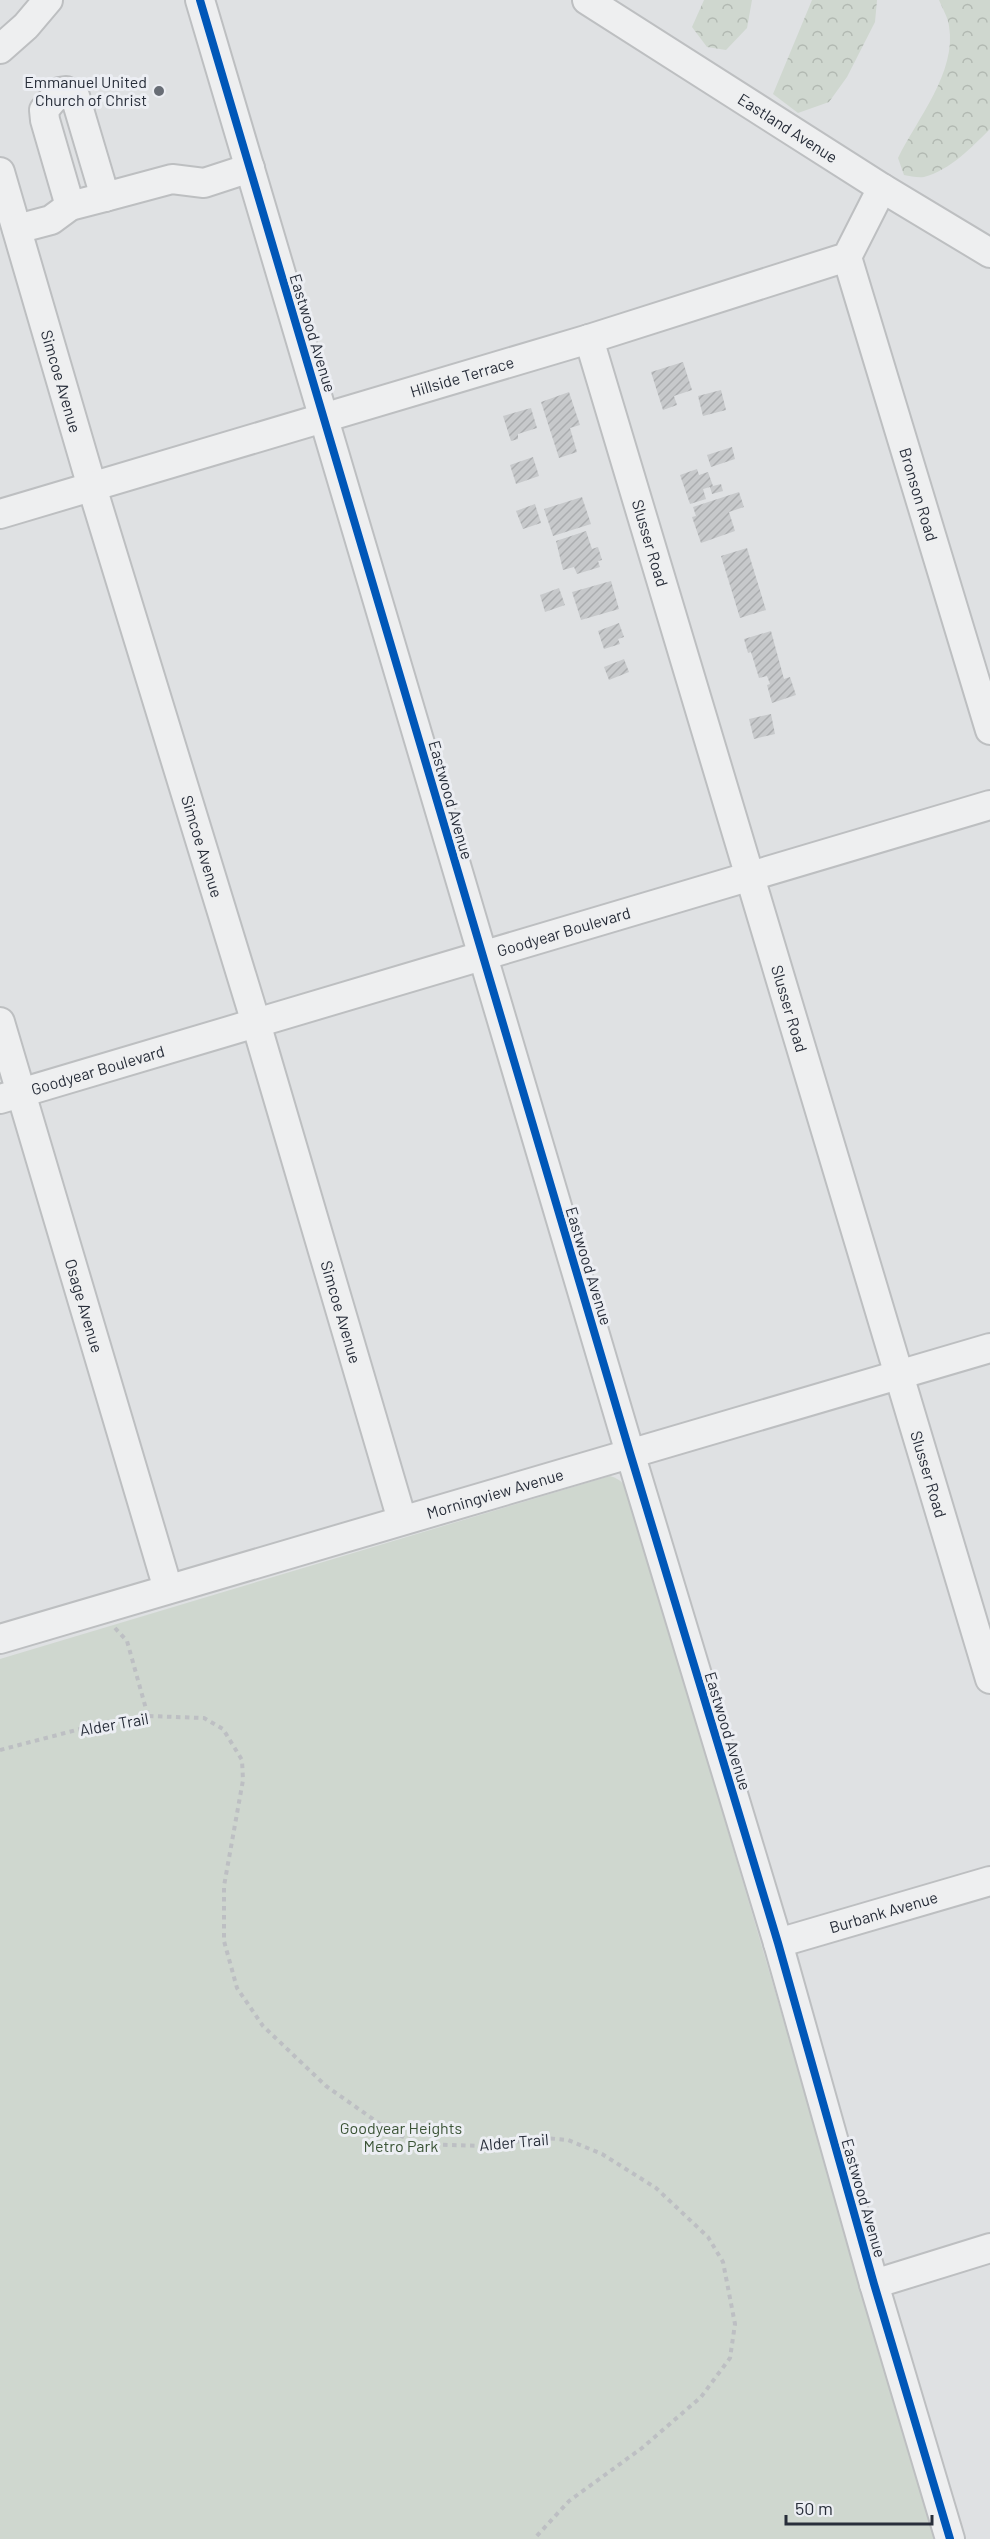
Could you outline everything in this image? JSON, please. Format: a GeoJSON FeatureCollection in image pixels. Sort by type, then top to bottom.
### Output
{"type":"FeatureCollection","features":[{"type":"Feature","properties":{"kind":"street"},"geometry":{"type":"LineString","coordinates":[[0,50],[26,26],[48,0]]}},
{"type":"Feature","properties":{"kind":"street","name":"Eastwood Avenue"},"geometry":{"type":"LineString","coordinates":[[200,0],[482,956],[778,1943],[874,2284],[950,2539]]}},
{"type":"Feature","properties":{"kind":"street","name":"Eastland Avenue"},"geometry":{"type":"LineString","coordinates":[[587,0],[882,188],[990,253]]}},
{"type":"Feature","properties":{"kind":"street"},"geometry":{"type":"LineString","coordinates":[[70,206],[44,110],[59,92],[66,91],[75,96],[105,197]]}},
{"type":"Feature","properties":{"kind":"street"},"geometry":{"type":"LineString","coordinates":[[17,230],[51,220],[70,206],[172,180],[204,183],[250,168]]}},
{"type":"Feature","properties":{"kind":"street","name":"Simcoe Avenue"},"geometry":{"type":"LineString","coordinates":[[0,172],[92,487],[256,1023],[402,1520]]}},
{"type":"Feature","properties":{"kind":"street"},"geometry":{"type":"LineString","coordinates":[[847,257],[882,188]]}},
{"type":"Feature","properties":{"kind":"street","name":"Hillside Terrace"},"geometry":{"type":"LineString","coordinates":[[0,513],[589,339],[847,257]]}},
{"type":"Feature","properties":{"kind":"street","name":"Bronson Road"},"geometry":{"type":"LineString","coordinates":[[847,257],[990,730]]}},
{"type":"Feature","properties":{"kind":"street","name":"Slusser Road"},"geometry":{"type":"LineString","coordinates":[[589,339],[990,1679]]}},
{"type":"Feature","properties":{"kind":"street","name":"Goodyear Boulevard"},"geometry":{"type":"LineString","coordinates":[[11,1096],[990,805]]}},
{"type":"Feature","properties":{"kind":"street","name":"Osage Avenue"},"geometry":{"type":"LineString","coordinates":[[0,1022],[11,1096],[168,1589]]}},
{"type":"Feature","properties":{"kind":"street","name":"Morningview Avenue"},"geometry":{"type":"LineString","coordinates":[[0,1640],[990,1348]]}},
{"type":"Feature","properties":{"kind":"street","name":"Burbank Avenue"},"geometry":{"type":"LineString","coordinates":[[778,1943],[990,1881]]}},
{"type":"Feature","properties":{"kind":"street"},"geometry":{"type":"LineString","coordinates":[[874,2284],[990,2248]]}},
{"type":"Feature","properties":{"kind":"path"},"geometry":{"type":"LineString","coordinates":[[99,1610],[127,1641],[148,1716]]}},
{"type":"Feature","properties":{"kind":"green space"},"geometry":{"type":"Polygon","coordinates":[[[704,0],[752,0],[747,28],[726,50],[707,47],[692,27],[704,0]]]}},
{"type":"Feature","properties":{"kind":"green space"},"geometry":{"type":"Polygon","coordinates":[[[812,0],[877,0],[875,22],[847,77],[829,102],[798,113],[773,94],[812,0]]]}},
{"type":"Feature","properties":{"kind":"green space"},"geometry":{"type":"Polygon","coordinates":[[[939,0],[990,0],[990,129],[960,157],[943,169],[924,177],[914,177],[904,175],[898,158],[934,95],[947,61],[950,43],[949,26],[939,0]]]}},
{"type":"Feature","properties":{"kind":"green space","name":"Goodyear Heights Metro Park"},"geometry":{"type":"Polygon","coordinates":[[[610,1476],[623,1484],[630,1498],[936,2539],[0,2539],[0,1659],[610,1476]]]}},
{"type":"Feature","properties":{"kind":"building"},"geometry":{"type":"Polygon","coordinates":[[[683,362],[692,390],[674,396],[677,405],[663,410],[651,372],[683,362]]]}},
{"type":"Feature","properties":{"kind":"building"},"geometry":{"type":"Polygon","coordinates":[[[721,390],[726,410],[703,416],[698,396],[721,390]]]}},
{"type":"Feature","properties":{"kind":"building"},"geometry":{"type":"Polygon","coordinates":[[[569,392],[580,425],[570,428],[577,452],[559,458],[541,402],[569,392]]]}},
{"type":"Feature","properties":{"kind":"building"},"geometry":{"type":"Polygon","coordinates":[[[531,408],[537,428],[518,434],[518,439],[511,441],[503,416],[531,408]]]}},
{"type":"Feature","properties":{"kind":"building"},"geometry":{"type":"Polygon","coordinates":[[[732,447],[735,459],[711,467],[707,455],[732,447]]]}},
{"type":"Feature","properties":{"kind":"building"},"geometry":{"type":"Polygon","coordinates":[[[533,457],[539,476],[516,484],[510,465],[533,457]]]}},
{"type":"Feature","properties":{"kind":"building"},"geometry":{"type":"Polygon","coordinates":[[[697,469],[699,475],[708,472],[713,486],[721,484],[723,491],[712,494],[710,487],[703,489],[706,499],[690,504],[680,475],[697,469]]]}},
{"type":"Feature","properties":{"kind":"building"},"geometry":{"type":"Polygon","coordinates":[[[739,492],[744,507],[729,512],[735,531],[701,543],[692,517],[696,516],[693,507],[739,492]]]}},
{"type":"Feature","properties":{"kind":"building"},"geometry":{"type":"Polygon","coordinates":[[[582,497],[591,524],[553,536],[544,509],[582,497]]]}},
{"type":"Feature","properties":{"kind":"building"},"geometry":{"type":"Polygon","coordinates":[[[535,504],[541,523],[523,529],[516,511],[535,504]]]}},
{"type":"Feature","properties":{"kind":"building"},"geometry":{"type":"Polygon","coordinates":[[[586,531],[592,549],[598,547],[602,560],[598,561],[600,567],[577,574],[574,567],[563,570],[556,541],[586,531]]]}},
{"type":"Feature","properties":{"kind":"building"},"geometry":{"type":"Polygon","coordinates":[[[747,548],[766,610],[740,618],[721,556],[747,548]]]}},
{"type":"Feature","properties":{"kind":"building"},"geometry":{"type":"Polygon","coordinates":[[[611,581],[619,609],[581,620],[572,592],[611,581]]]}},
{"type":"Feature","properties":{"kind":"building"},"geometry":{"type":"Polygon","coordinates":[[[559,588],[565,605],[545,612],[540,595],[559,588]]]}},
{"type":"Feature","properties":{"kind":"building"},"geometry":{"type":"Polygon","coordinates":[[[619,623],[624,637],[618,639],[620,644],[604,649],[598,631],[619,623]]]}},
{"type":"Feature","properties":{"kind":"building"},"geometry":{"type":"Polygon","coordinates":[[[771,631],[784,679],[790,677],[796,695],[772,703],[767,676],[759,678],[751,652],[748,653],[744,639],[771,631]]]}},
{"type":"Feature","properties":{"kind":"building"},"geometry":{"type":"Polygon","coordinates":[[[624,659],[629,672],[609,680],[604,667],[624,659]]]}},
{"type":"Feature","properties":{"kind":"building"},"geometry":{"type":"Polygon","coordinates":[[[771,714],[775,734],[754,739],[749,719],[771,714]]]}},
{"type":"Feature","properties":{"kind":"cycle path"},"geometry":{"type":"LineString","coordinates":[[200,0],[630,1453],[778,1943],[874,2284],[950,2539]]}},
{"type":"Feature","properties":{"kind":"place","name":"Emmanuel United Church of Christ"},"geometry":{"type":"Point","coordinates":[159,91]}}]}
